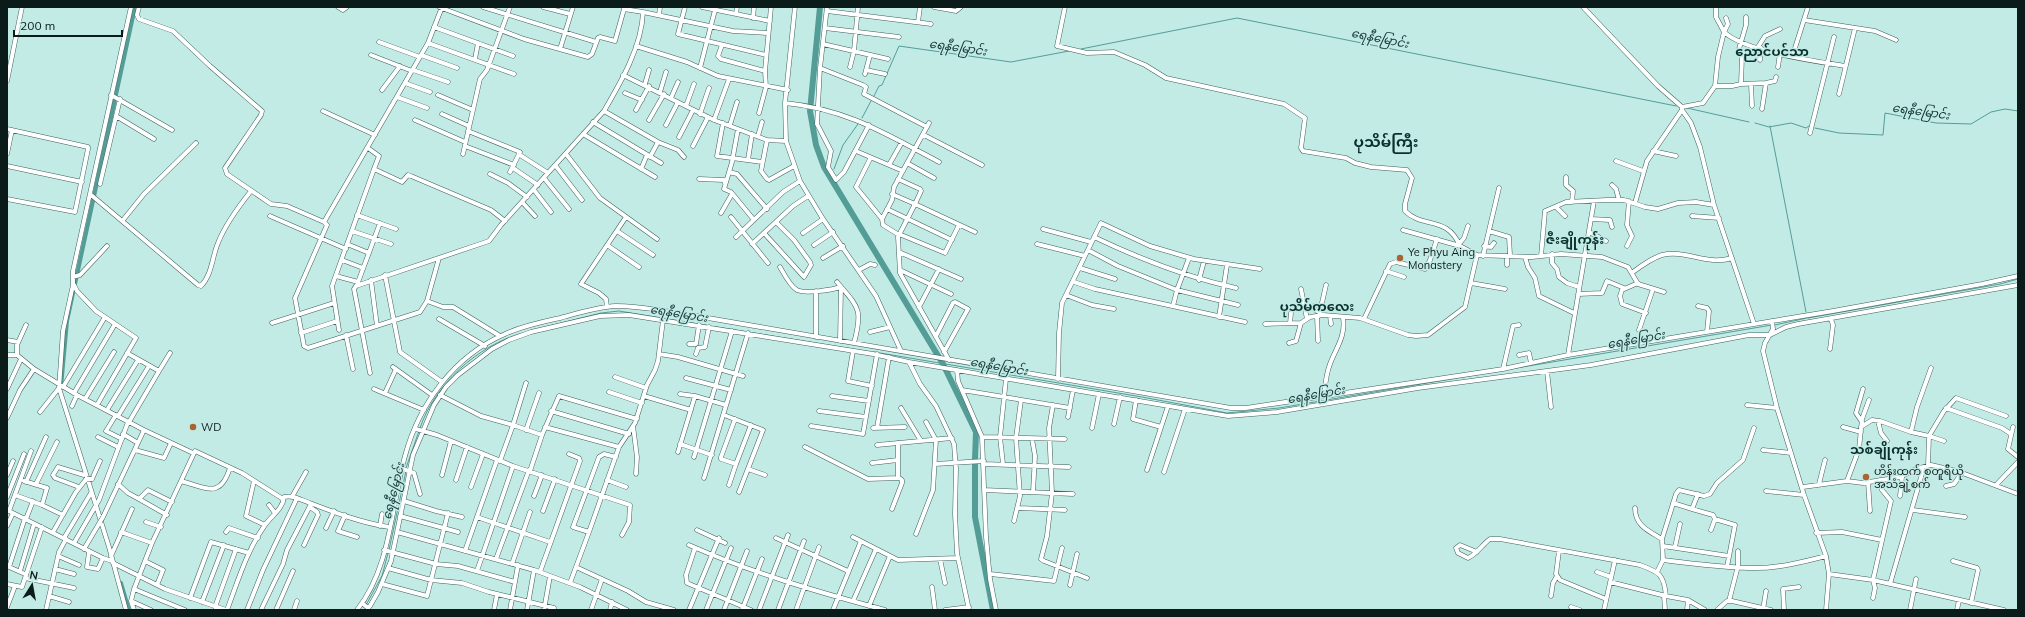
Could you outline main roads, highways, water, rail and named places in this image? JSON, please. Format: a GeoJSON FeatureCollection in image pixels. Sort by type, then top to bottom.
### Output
{"type":"FeatureCollection","features":[{"type":"Feature","properties":{"kind":"waterway"},"geometry":{"type":"LineString","coordinates":[[61,387],[67,321],[135,7]]}},
{"type":"Feature","properties":{"kind":"waterway"},"geometry":{"type":"LineString","coordinates":[[820,7],[810,111],[816,145],[824,167],[943,364],[976,432],[975,459]]}},
{"type":"Feature","properties":{"kind":"waterway","name":"ရေနီမြောင်း"},"geometry":{"type":"LineString","coordinates":[[1081,49],[1237,18],[1676,106]]}},
{"type":"Feature","properties":{"kind":"waterway","name":"ရေနီမြောင်း"},"geometry":{"type":"LineString","coordinates":[[874,96],[879,86],[882,85],[899,46],[1011,62],[1069,51]]}},
{"type":"Feature","properties":{"kind":"waterway","name":"ရေနီမြောင်း"},"geometry":{"type":"LineString","coordinates":[[862,118],[871,101]]}},
{"type":"Feature","properties":{"kind":"waterway","name":"ရေနီမြောင်း"},"geometry":{"type":"LineString","coordinates":[[1687,108],[1749,122]]}},
{"type":"Feature","properties":{"kind":"waterway","name":"ရေနီမြောင်း"},"geometry":{"type":"LineString","coordinates":[[1815,128],[1839,133],[1883,135],[1885,113],[1936,123],[1971,124],[1991,112],[2005,109],[2018,111]]}},
{"type":"Feature","properties":{"kind":"waterway","name":"ရေနီမြောင်း"},"geometry":{"type":"LineString","coordinates":[[1755,123],[1769,127],[1791,123],[1806,128],[1809,126]]}},
{"type":"Feature","properties":{"kind":"waterway","name":"ရေနီမြောင်း"},"geometry":{"type":"LineString","coordinates":[[834,169],[843,145],[858,124]]}},
{"type":"Feature","properties":{"kind":"waterway","name":"ရေနီမြောင်း"},"geometry":{"type":"LineString","coordinates":[[1770,126],[1806,312]]}},
{"type":"Feature","properties":{"kind":"waterway","name":"ရေနီမြောင်း"},"geometry":{"type":"LineString","coordinates":[[1808,318],[2000,284],[2018,279]]}},
{"type":"Feature","properties":{"kind":"waterway","name":"ရေနီမြောင်း"},"geometry":{"type":"LineString","coordinates":[[545,327],[601,313],[619,311],[870,352]]}},
{"type":"Feature","properties":{"kind":"waterway","name":"ရေနီမြောင်း"},"geometry":{"type":"LineString","coordinates":[[1775,325],[1807,318]]}},
{"type":"Feature","properties":{"kind":"waterway","name":"ရေနီမြောင်း"},"geometry":{"type":"LineString","coordinates":[[874,352],[1142,397],[1227,413],[1279,408],[1772,325]]}},
{"type":"Feature","properties":{"kind":"waterway","name":"ရေနီမြောင်း"},"geometry":{"type":"LineString","coordinates":[[420,428],[436,396],[460,369],[489,347],[522,333]]}},
{"type":"Feature","properties":{"kind":"waterway","name":"ရေနီမြောင်း"},"geometry":{"type":"LineString","coordinates":[[406,468],[419,431]]}},
{"type":"Feature","properties":{"kind":"waterway"},"geometry":{"type":"LineString","coordinates":[[975,464],[975,517],[993,610]]}},
{"type":"Feature","properties":{"kind":"waterway","name":"ရေနီမြောင်း"},"geometry":{"type":"LineString","coordinates":[[389,550],[406,471]]}},
{"type":"Feature","properties":{"kind":"waterway","name":"ရေနီမြောင်း"},"geometry":{"type":"LineString","coordinates":[[366,605],[382,576],[388,553]]}},
{"type":"Feature","properties":{"kind":"waterway"},"geometry":{"type":"LineString","coordinates":[[121,583],[129,610]]}},
{"type":"Feature","properties":{"kind":"place","name":"Ye Phyu Aing Monastery"},"geometry":{"type":"Point","coordinates":[1400,258]}},
{"type":"Feature","properties":{"kind":"place","name":"WD"},"geometry":{"type":"Point","coordinates":[193,427]}},
{"type":"Feature","properties":{"kind":"place","name":"ဟိန်းထက် စတူရီယို အသံချဲ့စက်"},"geometry":{"type":"Point","coordinates":[1866,477]}},
{"type":"Feature","properties":{"kind":"district","name":"ညောင်ပင်သာ"},"geometry":{"type":"Point","coordinates":[1772,51]}},
{"type":"Feature","properties":{"kind":"district","name":"ပုသိမ်ကြီး"},"geometry":{"type":"Point","coordinates":[1386,141]}},
{"type":"Feature","properties":{"kind":"district","name":"ဇီးချိုကုန်း"},"geometry":{"type":"Point","coordinates":[1575,239]}},
{"type":"Feature","properties":{"kind":"district","name":"ပုသိမ်ကလေး"},"geometry":{"type":"Point","coordinates":[1317,306]}},
{"type":"Feature","properties":{"kind":"district","name":"သစ်ချိုကုန်း"},"geometry":{"type":"Point","coordinates":[1884,449]}}]}
